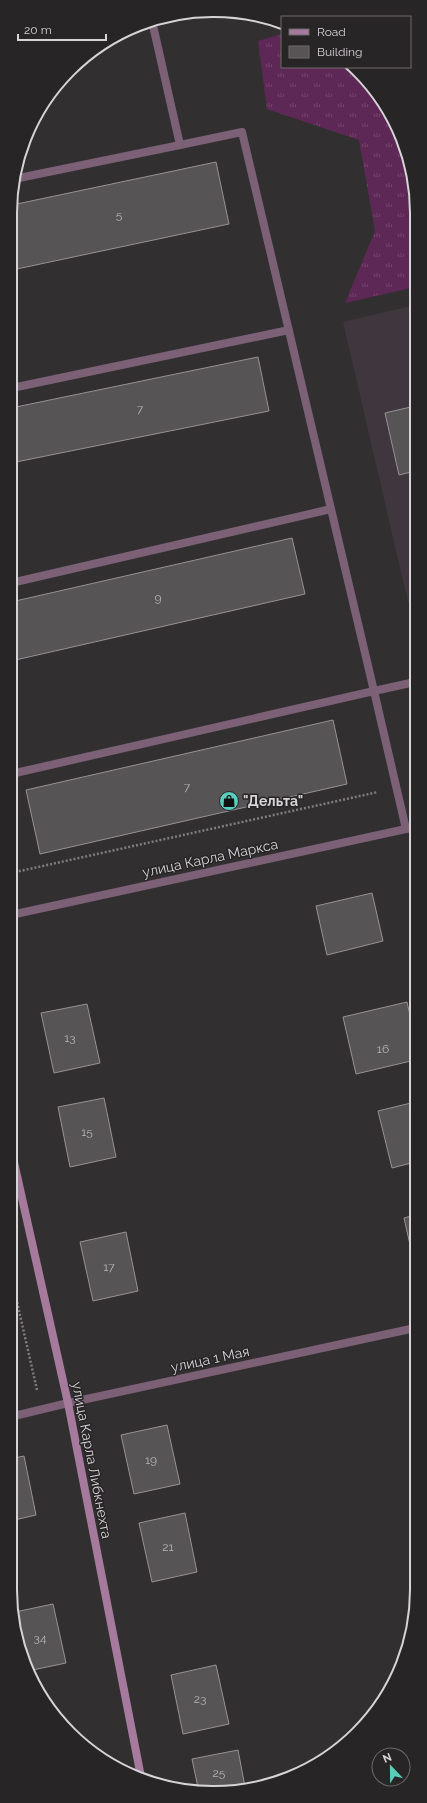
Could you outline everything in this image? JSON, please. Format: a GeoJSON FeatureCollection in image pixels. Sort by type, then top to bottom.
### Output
{"type":"FeatureCollection","features":[{"type":"Feature","properties":{"kind":"main road","name":"улица Карла Либкнехта"},"geometry":{"type":"LineString","coordinates":[[17,1176],[68,1403],[140,1772]]}},
{"type":"Feature","properties":{"kind":"street"},"geometry":{"type":"LineString","coordinates":[[153,26],[180,146]]}},
{"type":"Feature","properties":{"kind":"street"},"geometry":{"type":"LineString","coordinates":[[21,178],[242,132],[406,829]]}},
{"type":"Feature","properties":{"kind":"street"},"geometry":{"type":"LineString","coordinates":[[17,387],[289,330]]}},
{"type":"Feature","properties":{"kind":"street"},"geometry":{"type":"LineString","coordinates":[[17,582],[331,509]]}},
{"type":"Feature","properties":{"kind":"street"},"geometry":{"type":"LineString","coordinates":[[17,773],[410,683]]}},
{"type":"Feature","properties":{"kind":"street","name":"улица Карла Маркса"},"geometry":{"type":"LineString","coordinates":[[17,914],[410,828]]}},
{"type":"Feature","properties":{"kind":"street","name":"улица 1 Мая"},"geometry":{"type":"LineString","coordinates":[[17,1415],[410,1329]]}},
{"type":"Feature","properties":{"kind":"path"},"geometry":{"type":"LineString","coordinates":[[17,872],[366,794]]}},
{"type":"Feature","properties":{"kind":"path"},"geometry":{"type":"LineString","coordinates":[[17,1302],[41,1410]]}},
{"type":"Feature","properties":{"kind":"shaded area"},"geometry":{"type":"Polygon","coordinates":[[[410,306],[410,602],[408,602],[343,322],[410,306]]]}},
{"type":"Feature","properties":{"kind":"green space"},"geometry":{"type":"Polygon","coordinates":[[[281,34],[281,68],[345,68],[361,84],[384,115],[400,150],[410,201],[410,288],[345,303],[375,231],[359,140],[267,109],[258,41],[281,34]]]}},
{"type":"Feature","properties":{"kind":"building"},"geometry":{"type":"Polygon","coordinates":[[[216,162],[229,224],[17,269],[17,204],[216,162]]]}},
{"type":"Feature","properties":{"kind":"building"},"geometry":{"type":"Polygon","coordinates":[[[258,357],[269,411],[17,462],[17,407],[258,357]]]}},
{"type":"Feature","properties":{"kind":"building"},"geometry":{"type":"Polygon","coordinates":[[[410,407],[410,472],[399,475],[385,413],[410,407]]]}},
{"type":"Feature","properties":{"kind":"building"},"geometry":{"type":"Polygon","coordinates":[[[292,538],[305,594],[17,660],[17,601],[292,538]]]}},
{"type":"Feature","properties":{"kind":"building"},"geometry":{"type":"Polygon","coordinates":[[[333,720],[347,784],[40,854],[26,790],[333,720]]]}},
{"type":"Feature","properties":{"kind":"building"},"geometry":{"type":"Polygon","coordinates":[[[372,893],[383,941],[327,955],[316,906],[372,893]]]}},
{"type":"Feature","properties":{"kind":"building"},"geometry":{"type":"Polygon","coordinates":[[[407,1002],[410,1015],[410,1061],[356,1074],[343,1017],[407,1002]]]}},
{"type":"Feature","properties":{"kind":"building"},"geometry":{"type":"Polygon","coordinates":[[[87,1004],[100,1063],[54,1073],[41,1013],[87,1004]]]}},
{"type":"Feature","properties":{"kind":"building"},"geometry":{"type":"Polygon","coordinates":[[[104,1098],[116,1157],[70,1167],[58,1107],[104,1098]]]}},
{"type":"Feature","properties":{"kind":"building"},"geometry":{"type":"Polygon","coordinates":[[[410,1103],[410,1163],[392,1168],[378,1111],[410,1103]]]}},
{"type":"Feature","properties":{"kind":"building"},"geometry":{"type":"Polygon","coordinates":[[[410,1216],[410,1245],[404,1218],[410,1216]]]}},
{"type":"Feature","properties":{"kind":"building"},"geometry":{"type":"Polygon","coordinates":[[[126,1232],[138,1291],[93,1301],[80,1242],[126,1232]]]}},
{"type":"Feature","properties":{"kind":"building"},"geometry":{"type":"Polygon","coordinates":[[[167,1425],[180,1484],[134,1494],[121,1435],[167,1425]]]}},
{"type":"Feature","properties":{"kind":"building"},"geometry":{"type":"Polygon","coordinates":[[[24,1456],[36,1515],[17,1519],[17,1458],[24,1456]]]}},
{"type":"Feature","properties":{"kind":"building"},"geometry":{"type":"Polygon","coordinates":[[[185,1513],[197,1572],[152,1582],[139,1523],[185,1513]]]}},
{"type":"Feature","properties":{"kind":"building"},"geometry":{"type":"Polygon","coordinates":[[[53,1604],[66,1663],[34,1670],[27,1653],[18,1611],[53,1604]]]}},
{"type":"Feature","properties":{"kind":"building"},"geometry":{"type":"Polygon","coordinates":[[[216,1665],[229,1724],[183,1734],[171,1675],[216,1665]]]}},
{"type":"Feature","properties":{"kind":"building"},"geometry":{"type":"Polygon","coordinates":[[[238,1750],[244,1783],[226,1786],[198,1785],[192,1759],[238,1750]]]}},
{"type":"Feature","properties":{"kind":"place","name":"\"Дельта\""},"geometry":{"type":"Point","coordinates":[229,801]}}]}
